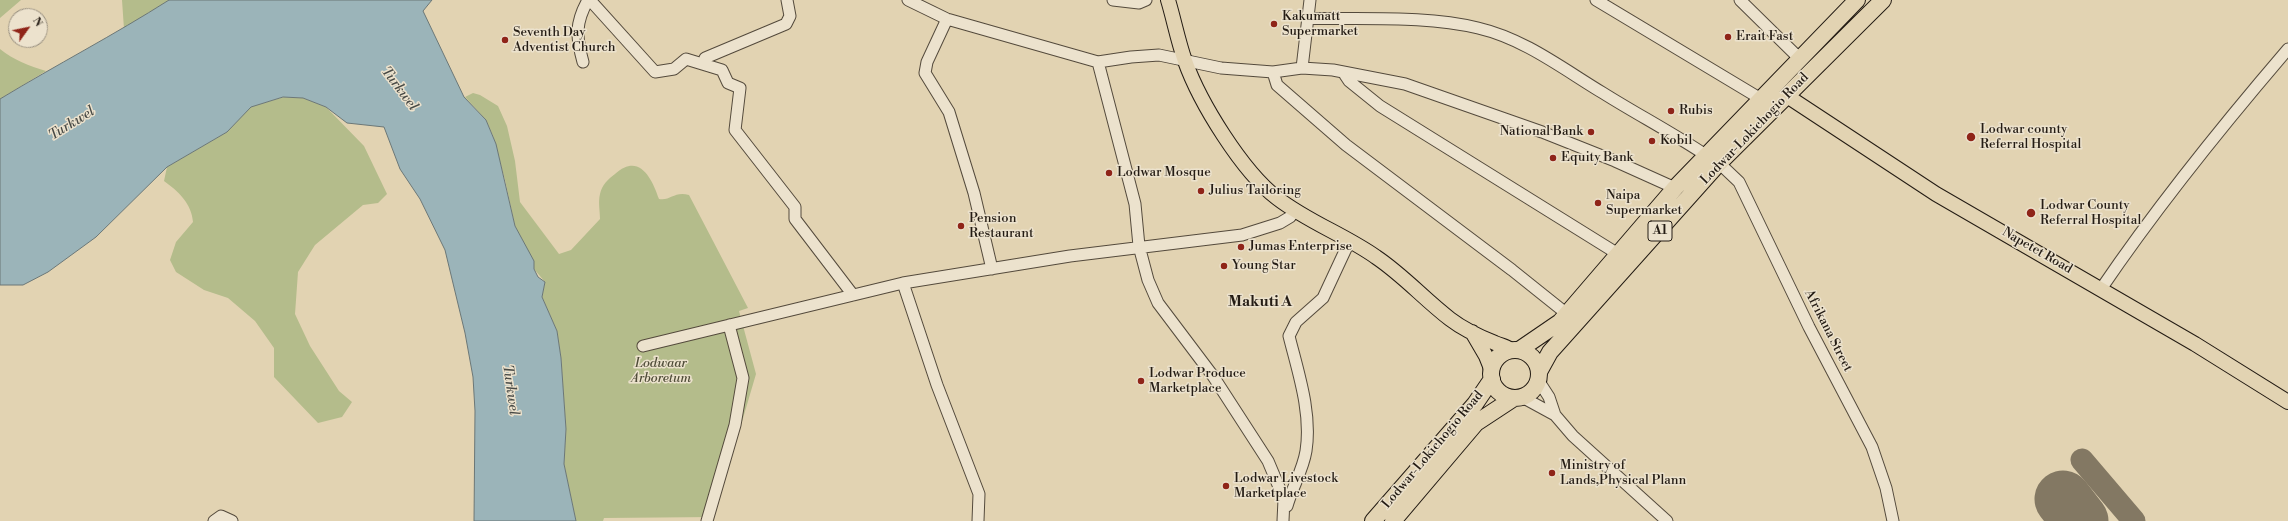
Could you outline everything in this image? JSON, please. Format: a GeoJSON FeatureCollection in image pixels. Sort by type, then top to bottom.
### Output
{"type":"FeatureCollection","features":[{"type":"Feature","properties":{"kind":"highway","name":"Lodwar-Lokichogio Road"},"geometry":{"type":"LineString","coordinates":[[1539,376],[1550,352],[1713,159],[1761,99],[1857,0]]}},
{"type":"Feature","properties":{"kind":"highway","name":"Lodwar-Lokichogio Road"},"geometry":{"type":"LineString","coordinates":[[1515,350],[1560,322],[1675,188],[1713,159],[1788,96],[1883,0]]}},
{"type":"Feature","properties":{"kind":"highway"},"geometry":{"type":"LineString","coordinates":[[1515,350],[1532,358],[1539,376]]}},
{"type":"Feature","properties":{"kind":"highway","name":"A1"},"geometry":{"type":"LineString","coordinates":[[1492,375],[1498,357],[1515,350]]}},
{"type":"Feature","properties":{"kind":"highway","name":"Lodwar-Lokichogio Road"},"geometry":{"type":"LineString","coordinates":[[1373,521],[1475,404],[1492,375]]}},
{"type":"Feature","properties":{"kind":"highway"},"geometry":{"type":"LineString","coordinates":[[1492,375],[1500,392],[1518,397]]}},
{"type":"Feature","properties":{"kind":"highway","name":"A1"},"geometry":{"type":"LineString","coordinates":[[1518,397],[1535,388],[1539,376]]}},
{"type":"Feature","properties":{"kind":"highway","name":"Lodwar-Lokichogio Road"},"geometry":{"type":"LineString","coordinates":[[1393,521],[1476,423],[1518,397]]}},
{"type":"Feature","properties":{"kind":"main road"},"geometry":{"type":"LineString","coordinates":[[1168,0],[1185,61],[1208,109],[1243,162],[1265,188],[1295,211],[1350,240],[1406,280],[1450,320],[1497,344],[1504,345],[1515,350]]}},
{"type":"Feature","properties":{"kind":"main road","name":"Napetet Road"},"geometry":{"type":"LineString","coordinates":[[1788,96],[1936,194],[2101,288],[2288,402]]}},
{"type":"Feature","properties":{"kind":"main road"},"geometry":{"type":"LineString","coordinates":[[1472,332],[1486,356],[1492,375]]}},
{"type":"Feature","properties":{"kind":"street"},"geometry":{"type":"LineString","coordinates":[[583,62],[579,46],[577,26],[580,14],[589,0],[655,72],[674,69],[686,59],[722,70],[728,83],[740,88],[734,130],[791,201],[795,207],[795,219],[854,295]]}},
{"type":"Feature","properties":{"kind":"street"},"geometry":{"type":"LineString","coordinates":[[705,58],[786,24],[790,16],[786,0]]}},
{"type":"Feature","properties":{"kind":"street"},"geometry":{"type":"LineString","coordinates":[[908,0],[947,19],[1098,62],[1131,57],[1159,55],[1221,68],[1273,72],[1302,68],[1343,72],[1405,84],[1608,158],[1675,188]]}},
{"type":"Feature","properties":{"kind":"street"},"geometry":{"type":"LineString","coordinates":[[1113,0],[1139,3],[1146,0]]}},
{"type":"Feature","properties":{"kind":"street"},"geometry":{"type":"LineString","coordinates":[[1302,68],[1310,0]]}},
{"type":"Feature","properties":{"kind":"street"},"geometry":{"type":"LineString","coordinates":[[1596,0],[1761,99]]}},
{"type":"Feature","properties":{"kind":"street"},"geometry":{"type":"LineString","coordinates":[[1740,0],[1800,59]]}},
{"type":"Feature","properties":{"kind":"street","name":"Afrikana Street"},"geometry":{"type":"LineString","coordinates":[[1307,18],[1440,22],[1478,28],[1500,34],[1524,43],[1713,159],[1738,182],[1809,327],[1872,448],[1886,488],[1893,521]]}},
{"type":"Feature","properties":{"kind":"street"},"geometry":{"type":"LineString","coordinates":[[947,19],[927,62],[925,73],[949,112],[972,186],[992,269]]}},
{"type":"Feature","properties":{"kind":"street"},"geometry":{"type":"LineString","coordinates":[[2101,288],[2136,237],[2185,172],[2288,49]]}},
{"type":"Feature","properties":{"kind":"street"},"geometry":{"type":"LineString","coordinates":[[1098,62],[1135,204],[1139,246],[1148,280],[1158,302],[1213,376],[1268,461],[1281,489],[1284,516]]}},
{"type":"Feature","properties":{"kind":"street"},"geometry":{"type":"LineString","coordinates":[[1273,72],[1277,85],[1346,145],[1512,270],[1567,314]]}},
{"type":"Feature","properties":{"kind":"street"},"geometry":{"type":"LineString","coordinates":[[1343,72],[1349,81],[1380,106],[1618,254]]}},
{"type":"Feature","properties":{"kind":"street"},"geometry":{"type":"LineString","coordinates":[[643,346],[902,283],[1139,246],[1255,232],[1280,223],[1290,217],[1295,211]]}},
{"type":"Feature","properties":{"kind":"street"},"geometry":{"type":"LineString","coordinates":[[1284,516],[1306,451],[1306,426],[1303,394],[1289,336],[1296,322],[1323,298],[1350,240]]}},
{"type":"Feature","properties":{"kind":"street"},"geometry":{"type":"LineString","coordinates":[[902,283],[937,385],[979,494],[978,521]]}},
{"type":"Feature","properties":{"kind":"street"},"geometry":{"type":"LineString","coordinates":[[707,521],[735,426],[743,378],[730,325]]}},
{"type":"Feature","properties":{"kind":"street"},"geometry":{"type":"LineString","coordinates":[[1539,376],[1549,397],[1555,415],[1573,436],[1667,521]]}},
{"type":"Feature","properties":{"kind":"street"},"geometry":{"type":"LineString","coordinates":[[1518,397],[1555,415]]}},
{"type":"Feature","properties":{"kind":"street"},"geometry":{"type":"LineString","coordinates":[[214,521],[221,516],[232,521]]}},
{"type":"Feature","properties":{"kind":"green space"},"geometry":{"type":"Polygon","coordinates":[[[0,0],[21,0],[12,8],[8,8],[8,11],[0,18],[0,0]]]}},
{"type":"Feature","properties":{"kind":"green space"},"geometry":{"type":"Polygon","coordinates":[[[122,0],[169,0],[124,29],[122,0]]]}},
{"type":"Feature","properties":{"kind":"green space"},"geometry":{"type":"Polygon","coordinates":[[[0,49],[22,62],[46,71],[0,99],[0,49]]]}},
{"type":"Feature","properties":{"kind":"green space","name":"Lodwaar Arboretum"},"geometry":{"type":"Polygon","coordinates":[[[473,93],[480,95],[498,106],[507,126],[515,161],[520,202],[559,254],[571,250],[600,219],[599,200],[602,188],[610,178],[623,168],[631,166],[638,167],[643,170],[653,183],[659,199],[667,199],[680,194],[689,195],[748,308],[739,311],[756,374],[714,517],[604,518],[603,521],[576,521],[564,464],[566,429],[561,358],[557,331],[542,297],[545,282],[534,269],[533,261],[515,226],[505,180],[493,136],[486,120],[465,97],[473,93]]]}},
{"type":"Feature","properties":{"kind":"green space"},"geometry":{"type":"Polygon","coordinates":[[[284,97],[303,98],[326,107],[364,146],[387,194],[378,203],[363,205],[315,245],[298,272],[295,314],[310,346],[339,391],[352,402],[342,417],[318,423],[274,377],[274,348],[255,321],[228,298],[204,290],[176,272],[170,260],[176,242],[193,222],[190,209],[183,198],[164,181],[167,167],[227,132],[250,107],[284,97]]]}},
{"type":"Feature","properties":{"kind":"water","name":"Turkwel"},"geometry":{"type":"Polygon","coordinates":[[[169,0],[432,0],[423,11],[464,97],[486,120],[496,144],[515,226],[534,261],[534,269],[538,277],[545,282],[542,297],[557,331],[561,358],[566,429],[564,464],[576,521],[474,521],[475,411],[473,377],[465,333],[445,250],[420,199],[400,169],[384,127],[347,123],[326,107],[303,98],[283,97],[251,107],[227,132],[167,167],[96,237],[48,272],[23,285],[0,285],[0,99],[169,0]]]}},
{"type":"Feature","properties":{"kind":"taxiway"},"geometry":{"type":"LineString","coordinates":[[2082,460],[2134,521]]}},
{"type":"Feature","properties":{"kind":"runway"},"geometry":{"type":"LineString","coordinates":[[2063,499],[2080,521]]}},
{"type":"Feature","properties":{"kind":"place","name":"Kakumatt Supermarket"},"geometry":{"type":"Point","coordinates":[1274,24]}},
{"type":"Feature","properties":{"kind":"place","name":"Erait Fast"},"geometry":{"type":"Point","coordinates":[1728,37]}},
{"type":"Feature","properties":{"kind":"place","name":"Seventh Day Adventist Church"},"geometry":{"type":"Point","coordinates":[505,40]}},
{"type":"Feature","properties":{"kind":"place","name":"Rubis"},"geometry":{"type":"Point","coordinates":[1671,111]}},
{"type":"Feature","properties":{"kind":"place","name":"National Bank"},"geometry":{"type":"Point","coordinates":[1591,132]}},
{"type":"Feature","properties":{"kind":"place","name":"Lodwar county Referral Hospital"},"geometry":{"type":"Point","coordinates":[1971,137]}},
{"type":"Feature","properties":{"kind":"place","name":"Kobil"},"geometry":{"type":"Point","coordinates":[1652,141]}},
{"type":"Feature","properties":{"kind":"place","name":"Equity Bank"},"geometry":{"type":"Point","coordinates":[1553,158]}},
{"type":"Feature","properties":{"kind":"place","name":"Lodwar Mosque"},"geometry":{"type":"Point","coordinates":[1109,173]}},
{"type":"Feature","properties":{"kind":"place","name":"Julius Tailoring"},"geometry":{"type":"Point","coordinates":[1201,191]}},
{"type":"Feature","properties":{"kind":"place","name":"Naipa Supermarket"},"geometry":{"type":"Point","coordinates":[1598,203]}},
{"type":"Feature","properties":{"kind":"place","name":"Lodwar County Referral Hospital"},"geometry":{"type":"Point","coordinates":[2031,213]}},
{"type":"Feature","properties":{"kind":"place","name":"Pension Restaurant"},"geometry":{"type":"Point","coordinates":[961,226]}},
{"type":"Feature","properties":{"kind":"place","name":"Jumas Enterprise"},"geometry":{"type":"Point","coordinates":[1241,247]}},
{"type":"Feature","properties":{"kind":"place","name":"Young Star"},"geometry":{"type":"Point","coordinates":[1224,266]}},
{"type":"Feature","properties":{"kind":"place","name":"Lodwar Produce Marketplace"},"geometry":{"type":"Point","coordinates":[1141,381]}},
{"type":"Feature","properties":{"kind":"place","name":"Ministry of Lands,Physical Plann"},"geometry":{"type":"Point","coordinates":[1552,473]}},
{"type":"Feature","properties":{"kind":"place","name":"Lodwar Livestock Marketplace"},"geometry":{"type":"Point","coordinates":[1226,486]}},
{"type":"Feature","properties":{"kind":"district","name":"Makuti A"},"geometry":{"type":"Point","coordinates":[1260,302]}}]}
